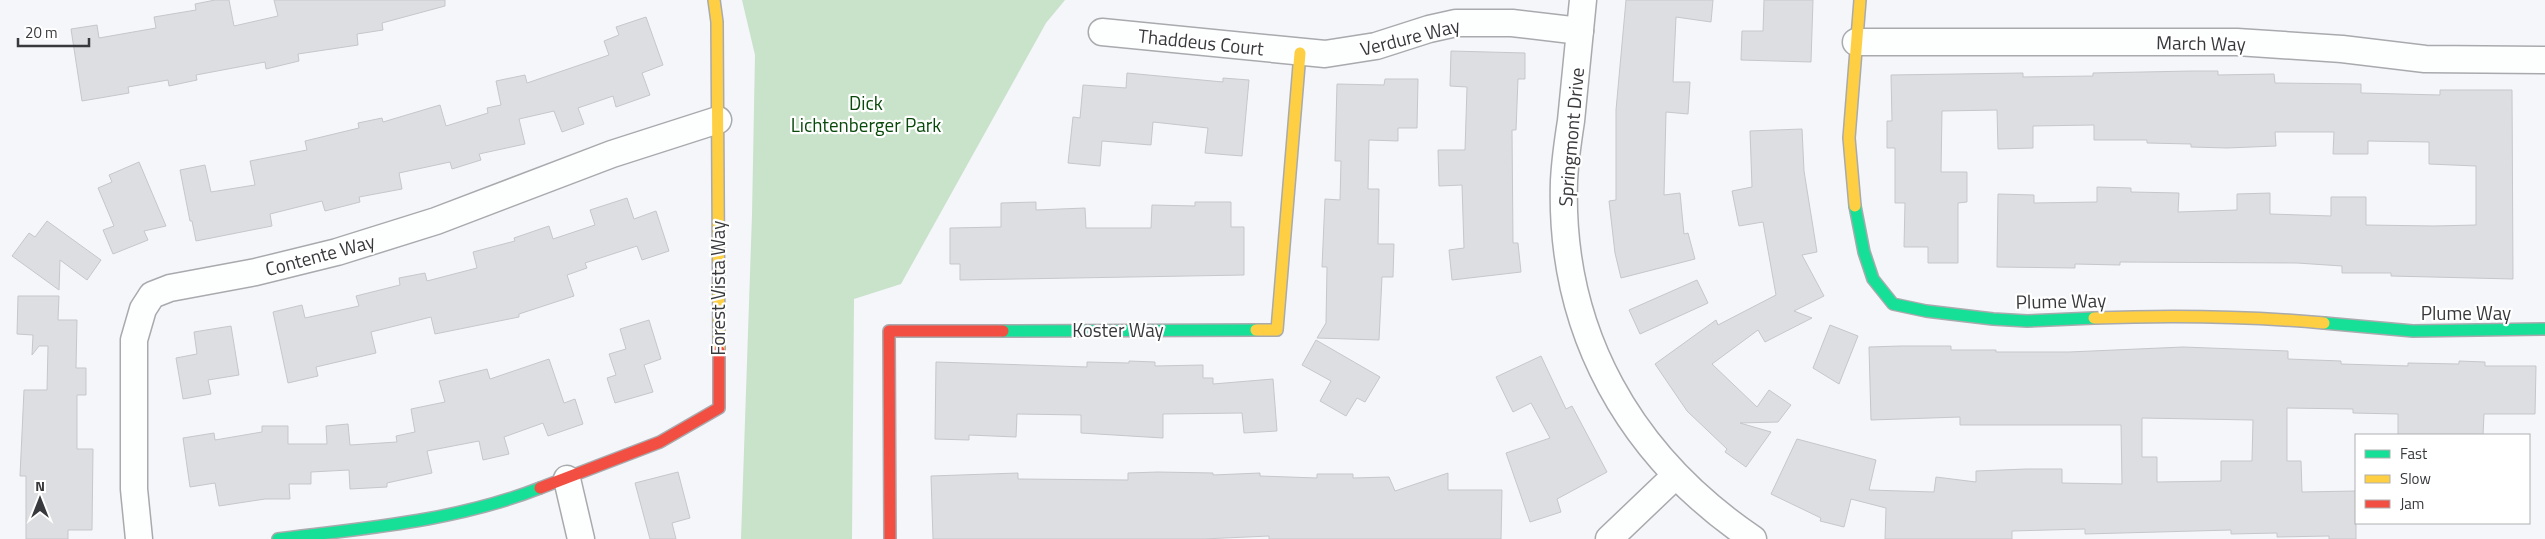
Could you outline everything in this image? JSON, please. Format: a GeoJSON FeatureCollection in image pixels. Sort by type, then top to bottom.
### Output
{"type":"FeatureCollection","features":[{"type":"Feature","properties":{"kind":"street","name":"Forest Vista Way"},"geometry":{"type":"LineString","coordinates":[[278,539],[441,518],[510,500],[660,442],[719,408],[717,22],[714,0]]}},
{"type":"Feature","properties":{"kind":"street","name":"Springmont Drive"},"geometry":{"type":"LineString","coordinates":[[1583,0],[1564,179],[1566,237],[1570,265],[1583,320],[1604,372],[1631,421],[1675,476],[1717,515],[1753,539]]}},
{"type":"Feature","properties":{"kind":"street","name":"Plume Way"},"geometry":{"type":"LineString","coordinates":[[1860,0],[1849,138],[1853,194],[1864,252],[1873,279],[1892,304],[1964,316],[2027,321],[2177,316],[2254,317],[2414,331],[2545,329]]}},
{"type":"Feature","properties":{"kind":"street","name":"Verdure Way"},"geometry":{"type":"LineString","coordinates":[[1300,53],[1349,52],[1456,23],[1512,23],[1580,31]]}},
{"type":"Feature","properties":{"kind":"street","name":"Thaddeus Court"},"geometry":{"type":"LineString","coordinates":[[1102,32],[1300,53]]}},
{"type":"Feature","properties":{"kind":"street","name":"March Way"},"geometry":{"type":"LineString","coordinates":[[1856,42],[2237,42],[2342,49],[2425,59],[2545,60]]}},
{"type":"Feature","properties":{"kind":"street","name":"Koster Way"},"geometry":{"type":"LineString","coordinates":[[890,539],[889,331],[1277,330],[1300,53]]}},
{"type":"Feature","properties":{"kind":"street","name":"Contente Way"},"geometry":{"type":"LineString","coordinates":[[139,539],[134,489],[134,340],[143,309],[152,295],[170,288],[256,272],[346,249],[436,221],[612,154],[718,120]]}},
{"type":"Feature","properties":{"kind":"street"},"geometry":{"type":"LineString","coordinates":[[1609,539],[1675,476]]}},
{"type":"Feature","properties":{"kind":"street"},"geometry":{"type":"LineString","coordinates":[[567,479],[581,539]]}},
{"type":"Feature","properties":{"kind":"green space","name":"Dick Lichtenberger Park"},"geometry":{"type":"Polygon","coordinates":[[[742,0],[1065,0],[1046,23],[901,284],[854,299],[852,539],[741,539],[752,215],[755,55],[742,0]]]}},
{"type":"Feature","properties":{"kind":"building"},"geometry":{"type":"Polygon","coordinates":[[[215,0],[229,0],[234,26],[278,16],[274,0],[445,0],[445,6],[382,23],[383,30],[357,34],[358,45],[298,54],[299,61],[266,69],[265,62],[196,75],[197,80],[169,86],[168,80],[128,87],[129,93],[82,101],[71,29],[97,25],[99,38],[156,28],[154,17],[196,10],[195,4],[215,0]]]}},
{"type":"Feature","properties":{"kind":"building"},"geometry":{"type":"Polygon","coordinates":[[[1626,0],[1713,0],[1711,22],[1676,17],[1673,82],[1690,82],[1688,114],[1666,112],[1664,195],[1680,193],[1684,234],[1688,233],[1695,259],[1621,278],[1615,253],[1609,201],[1616,200],[1616,110],[1626,0]]]}},
{"type":"Feature","properties":{"kind":"building"},"geometry":{"type":"Polygon","coordinates":[[[1764,0],[1813,0],[1811,62],[1741,60],[1742,31],[1763,31],[1764,0]]]}},
{"type":"Feature","properties":{"kind":"building"},"geometry":{"type":"Polygon","coordinates":[[[646,17],[663,65],[642,73],[650,95],[616,107],[613,96],[578,108],[584,124],[562,132],[554,111],[519,119],[525,144],[479,154],[481,160],[452,169],[450,162],[399,173],[402,189],[359,197],[360,202],[325,211],[322,201],[270,214],[272,226],[196,241],[180,170],[205,165],[211,192],[255,185],[250,161],[307,150],[305,141],[359,128],[358,123],[382,118],[383,122],[440,105],[446,126],[488,113],[487,108],[501,105],[496,81],[525,75],[527,83],[609,55],[604,41],[619,35],[616,27],[646,17]]]}},
{"type":"Feature","properties":{"kind":"building"},"geometry":{"type":"Polygon","coordinates":[[[1451,51],[1525,53],[1525,79],[1518,79],[1516,130],[1512,130],[1513,243],[1518,243],[1521,272],[1452,280],[1449,250],[1464,248],[1462,185],[1439,186],[1438,150],[1465,150],[1467,87],[1450,86],[1451,51]]]}},
{"type":"Feature","properties":{"kind":"building"},"geometry":{"type":"Polygon","coordinates":[[[2218,71],[2218,75],[2274,74],[2275,83],[2361,84],[2361,93],[2440,95],[2440,90],[2512,90],[2513,279],[2391,276],[2391,273],[2342,273],[2342,266],[2297,263],[2120,262],[2120,265],[2075,264],[2075,268],[1997,267],[1998,194],[2034,195],[2034,203],[2097,202],[2097,187],[2131,188],[2131,192],[2179,193],[2178,212],[2237,210],[2237,194],[2270,193],[2270,214],[2331,216],[2331,197],[2366,197],[2366,225],[2476,225],[2476,166],[2429,164],[2429,142],[2368,141],[2368,154],[2333,154],[2334,132],[2275,132],[2276,146],[2227,148],[2191,147],[2191,144],[2147,143],[2147,140],[2094,140],[2094,125],[2033,126],[2033,148],[1998,149],[1997,110],[1942,111],[1941,172],[1967,172],[1967,202],[1958,203],[1958,263],[1928,263],[1928,247],[1904,247],[1905,203],[1895,203],[1895,148],[1887,148],[1887,121],[1892,121],[1891,75],[2023,73],[2023,77],[2093,76],[2093,73],[2218,71]]]}},
{"type":"Feature","properties":{"kind":"building"},"geometry":{"type":"Polygon","coordinates":[[[1127,73],[1223,82],[1223,78],[1249,80],[1242,156],[1205,153],[1208,128],[1153,122],[1151,145],[1102,141],[1100,166],[1068,163],[1073,117],[1080,118],[1083,85],[1126,88],[1127,73]]]}},
{"type":"Feature","properties":{"kind":"building"},"geometry":{"type":"Polygon","coordinates":[[[1385,79],[1418,79],[1417,128],[1398,128],[1398,141],[1369,140],[1368,189],[1379,189],[1378,244],[1394,244],[1393,277],[1382,277],[1379,340],[1317,338],[1326,323],[1327,267],[1322,267],[1325,199],[1340,200],[1341,161],[1335,161],[1337,84],[1384,85],[1385,79]]]}},
{"type":"Feature","properties":{"kind":"building"},"geometry":{"type":"Polygon","coordinates":[[[1802,129],[1804,171],[1817,252],[1802,255],[1824,296],[1794,311],[1812,318],[1765,342],[1758,330],[1712,364],[1757,407],[1769,390],[1791,405],[1778,422],[1740,423],[1771,432],[1746,467],[1725,452],[1727,449],[1687,411],[1655,364],[1716,320],[1718,325],[1776,295],[1763,222],[1739,226],[1732,191],[1752,187],[1750,131],[1802,129]]]}},
{"type":"Feature","properties":{"kind":"building"},"geometry":{"type":"Polygon","coordinates":[[[139,162],[166,226],[144,231],[148,240],[113,254],[103,230],[114,226],[98,188],[112,182],[109,175],[139,162]]]}},
{"type":"Feature","properties":{"kind":"building"},"geometry":{"type":"Polygon","coordinates":[[[627,198],[634,219],[656,211],[669,251],[642,260],[637,246],[585,263],[587,268],[567,275],[574,296],[519,314],[519,317],[435,334],[431,317],[371,332],[376,353],[316,367],[318,376],[288,383],[273,312],[302,305],[305,318],[359,306],[356,296],[400,285],[399,278],[425,273],[427,281],[477,268],[473,252],[515,241],[514,238],[549,226],[553,239],[595,225],[590,210],[627,198]]]}},
{"type":"Feature","properties":{"kind":"building"},"geometry":{"type":"Polygon","coordinates":[[[1036,202],[1036,210],[1085,208],[1086,228],[1151,228],[1152,205],[1195,206],[1195,202],[1231,202],[1231,227],[1244,227],[1244,275],[960,280],[960,264],[950,264],[950,228],[1001,227],[1001,203],[1036,202]]]}},
{"type":"Feature","properties":{"kind":"building"},"geometry":{"type":"Polygon","coordinates":[[[47,221],[101,260],[87,280],[60,260],[59,290],[12,256],[29,233],[35,237],[47,221]]]}},
{"type":"Feature","properties":{"kind":"building"},"geometry":{"type":"Polygon","coordinates":[[[1697,280],[1708,303],[1640,334],[1629,310],[1697,280]]]}},
{"type":"Feature","properties":{"kind":"building"},"geometry":{"type":"Polygon","coordinates":[[[18,296],[59,296],[58,320],[77,320],[76,368],[86,368],[86,395],[77,395],[77,449],[93,449],[92,530],[68,530],[68,539],[26,539],[26,476],[20,476],[24,390],[47,390],[48,346],[39,346],[32,355],[33,335],[17,334],[18,296]]]}},
{"type":"Feature","properties":{"kind":"building"},"geometry":{"type":"Polygon","coordinates":[[[649,320],[661,359],[644,365],[653,392],[615,403],[607,378],[616,375],[609,354],[626,349],[620,329],[649,320]]]}},
{"type":"Feature","properties":{"kind":"building"},"geometry":{"type":"Polygon","coordinates":[[[1830,325],[1858,336],[1839,384],[1813,368],[1830,325]]]}},
{"type":"Feature","properties":{"kind":"building"},"geometry":{"type":"Polygon","coordinates":[[[231,326],[239,375],[208,380],[211,394],[183,399],[176,358],[197,354],[194,332],[231,326]]]}},
{"type":"Feature","properties":{"kind":"building"},"geometry":{"type":"Polygon","coordinates":[[[1316,340],[1380,377],[1365,402],[1357,398],[1346,416],[1320,401],[1331,381],[1302,365],[1316,340]]]}},
{"type":"Feature","properties":{"kind":"building"},"geometry":{"type":"Polygon","coordinates":[[[1951,346],[1951,350],[2069,352],[2183,347],[2288,351],[2288,359],[2341,361],[2341,364],[2408,366],[2408,363],[2459,364],[2459,361],[2485,362],[2485,366],[2536,366],[2535,414],[2484,414],[2483,434],[2398,434],[2398,414],[2353,413],[2353,409],[2287,408],[2287,461],[2301,461],[2302,492],[2355,491],[2356,539],[2329,539],[2329,536],[2277,537],[2277,533],[2231,534],[2231,530],[2085,534],[2085,529],[2012,531],[2012,539],[1885,539],[1886,508],[1851,499],[1844,527],[1820,521],[1821,518],[1771,494],[1797,439],[1876,460],[1869,490],[1934,492],[1936,477],[1976,482],[1976,471],[2026,469],[2062,469],[2062,483],[2122,484],[2121,425],[1960,425],[1960,417],[1871,420],[1869,347],[1951,346]],[[2142,418],[2142,457],[2157,457],[2157,482],[2221,481],[2221,461],[2252,461],[2253,420],[2142,418]]]}},
{"type":"Feature","properties":{"kind":"building"},"geometry":{"type":"Polygon","coordinates":[[[1541,356],[1566,409],[1572,406],[1607,472],[1557,499],[1561,512],[1530,522],[1506,453],[1550,438],[1531,403],[1513,412],[1496,377],[1541,356]]]}},
{"type":"Feature","properties":{"kind":"building"},"geometry":{"type":"Polygon","coordinates":[[[549,359],[564,403],[575,399],[583,424],[548,436],[543,423],[504,437],[509,454],[483,460],[479,441],[427,451],[432,473],[387,483],[387,487],[350,489],[349,470],[311,472],[311,484],[289,484],[290,499],[265,499],[219,506],[215,483],[190,487],[183,438],[214,433],[215,440],[262,432],[262,426],[288,426],[288,444],[327,444],[326,426],[348,424],[350,445],[397,442],[396,436],[415,432],[411,409],[445,402],[439,381],[487,369],[490,379],[549,359]]]}},
{"type":"Feature","properties":{"kind":"building"},"geometry":{"type":"Polygon","coordinates":[[[1129,361],[1155,362],[1155,366],[1203,365],[1203,378],[1213,378],[1213,384],[1273,379],[1277,431],[1244,433],[1242,413],[1163,414],[1163,438],[1081,433],[1081,415],[1017,414],[1016,437],[969,435],[969,440],[935,439],[936,362],[1087,367],[1087,362],[1129,363],[1129,361]]]}},
{"type":"Feature","properties":{"kind":"building"},"geometry":{"type":"Polygon","coordinates":[[[678,472],[690,518],[672,523],[676,539],[650,539],[635,483],[678,472]]]}},
{"type":"Feature","properties":{"kind":"building"},"geometry":{"type":"Polygon","coordinates":[[[1018,473],[1018,479],[1128,480],[1128,473],[1213,473],[1213,475],[1260,473],[1260,476],[1317,478],[1317,474],[1353,474],[1353,478],[1389,477],[1395,491],[1448,473],[1448,490],[1502,490],[1501,539],[1269,539],[1269,536],[1203,539],[933,539],[931,476],[1018,473]]]}},
{"type":"Feature","properties":{"kind":"traffic: fast"},"geometry":{"type":"LineString","coordinates":[[1855,206],[1864,252],[1873,279],[1893,304],[1926,311],[1993,319],[2027,321],[2094,318]]}},
{"type":"Feature","properties":{"kind":"traffic: fast"},"geometry":{"type":"LineString","coordinates":[[2324,323],[2413,331],[2545,329]]}},
{"type":"Feature","properties":{"kind":"traffic: fast"},"geometry":{"type":"LineString","coordinates":[[1003,331],[1256,330]]}},
{"type":"Feature","properties":{"kind":"traffic: fast"},"geometry":{"type":"LineString","coordinates":[[278,539],[378,527],[444,516],[508,499],[540,488]]}},
{"type":"Feature","properties":{"kind":"traffic: slow"},"geometry":{"type":"LineString","coordinates":[[714,0],[717,22],[719,351]]}},
{"type":"Feature","properties":{"kind":"traffic: slow"},"geometry":{"type":"LineString","coordinates":[[1855,206],[1849,138],[1860,0]]}},
{"type":"Feature","properties":{"kind":"traffic: slow"},"geometry":{"type":"LineString","coordinates":[[1256,330],[1277,330],[1300,53]]}},
{"type":"Feature","properties":{"kind":"traffic: slow"},"geometry":{"type":"LineString","coordinates":[[2094,318],[2209,317],[2324,323]]}},
{"type":"Feature","properties":{"kind":"traffic: jam"},"geometry":{"type":"LineString","coordinates":[[890,539],[889,331],[1003,331]]}},
{"type":"Feature","properties":{"kind":"traffic: jam"},"geometry":{"type":"LineString","coordinates":[[540,488],[660,442],[719,408],[719,351]]}}]}
